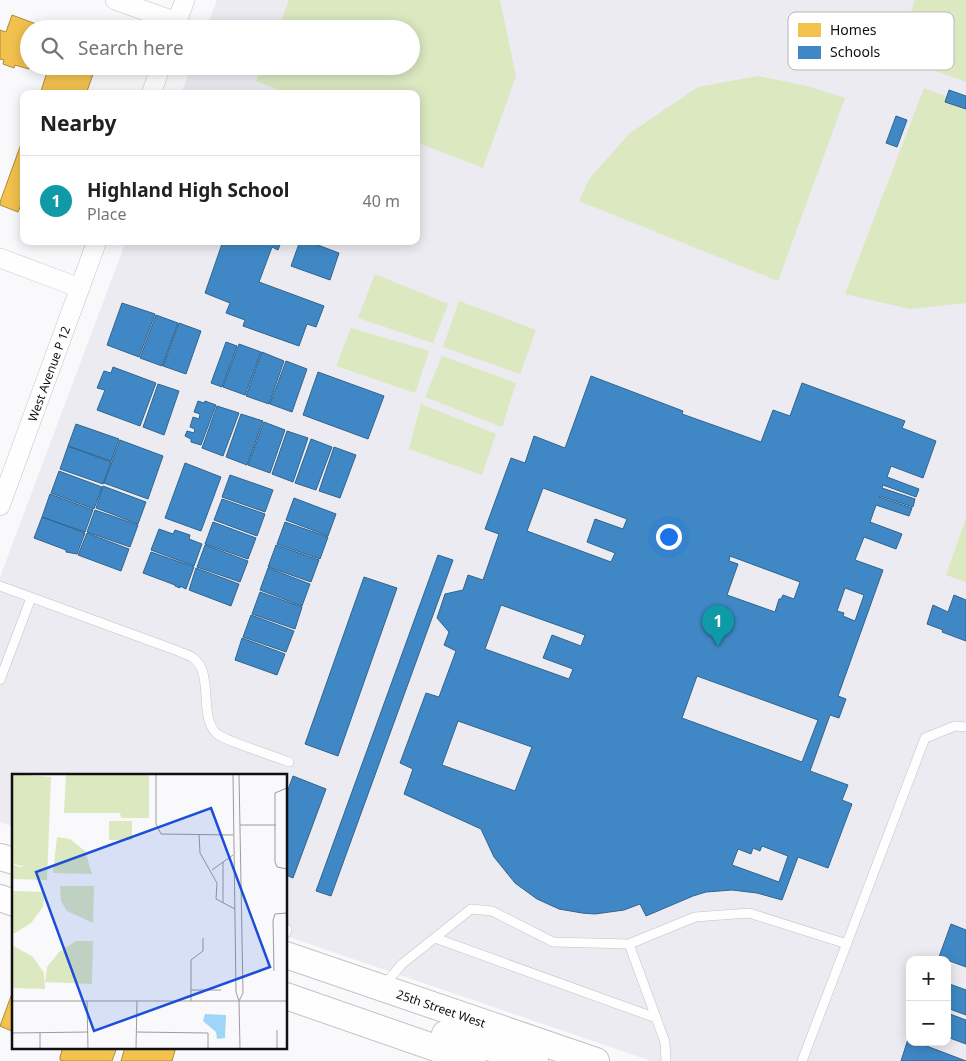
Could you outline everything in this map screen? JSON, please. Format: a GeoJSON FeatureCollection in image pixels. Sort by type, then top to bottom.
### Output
{"type":"FeatureCollection","features":[{"type":"Feature","properties":{"kind":"main road"},"geometry":{"type":"LineString","coordinates":[[0,857],[12,861]]}},
{"type":"Feature","properties":{"kind":"main road"},"geometry":{"type":"LineString","coordinates":[[0,898],[12,902]]}},
{"type":"Feature","properties":{"kind":"main road","name":"25th Street West"},"geometry":{"type":"LineString","coordinates":[[288,956],[596,1061]]}},
{"type":"Feature","properties":{"kind":"main road"},"geometry":{"type":"LineString","coordinates":[[288,997],[473,1061]]}},
{"type":"Feature","properties":{"kind":"main road"},"geometry":{"type":"LineString","coordinates":[[385,1031],[419,1029],[439,1032],[534,1061]]}},
{"type":"Feature","properties":{"kind":"street"},"geometry":{"type":"LineString","coordinates":[[115,0],[163,20]]}},
{"type":"Feature","properties":{"kind":"street"},"geometry":{"type":"LineString","coordinates":[[177,20],[184,0]]}},
{"type":"Feature","properties":{"kind":"street"},"geometry":{"type":"LineString","coordinates":[[152,90],[158,75]]}},
{"type":"Feature","properties":{"kind":"street","name":"West Avenue P 12"},"geometry":{"type":"LineString","coordinates":[[0,506],[96,245]]}},
{"type":"Feature","properties":{"kind":"street"},"geometry":{"type":"LineString","coordinates":[[0,258],[80,288]]}},
{"type":"Feature","properties":{"kind":"lane"},"geometry":{"type":"LineString","coordinates":[[0,586],[193,658],[200,666],[203,674],[209,723],[218,734],[289,762]]}},
{"type":"Feature","properties":{"kind":"lane"},"geometry":{"type":"LineString","coordinates":[[0,680],[31,598]]}},
{"type":"Feature","properties":{"kind":"lane"},"geometry":{"type":"LineString","coordinates":[[802,1061],[925,738],[955,726],[966,727]]}},
{"type":"Feature","properties":{"kind":"lane"},"geometry":{"type":"LineString","coordinates":[[381,988],[398,968],[471,909],[492,911],[553,942],[629,944],[694,916],[749,913],[847,944]]}},
{"type":"Feature","properties":{"kind":"lane"},"geometry":{"type":"LineString","coordinates":[[435,938],[656,1018]]}},
{"type":"Feature","properties":{"kind":"lane"},"geometry":{"type":"LineString","coordinates":[[629,944],[665,1042],[666,1061]]}},
{"type":"Feature","properties":{"kind":"shaded area"},"geometry":{"type":"Polygon","coordinates":[[[217,0],[966,0],[966,1061],[651,1061],[288,937],[288,774],[12,774],[12,826],[0,822],[0,577],[124,245],[420,245],[420,90],[183,90],[188,75],[420,75],[420,20],[209,20],[217,0]]]}},
{"type":"Feature","properties":{"kind":"green space"},"geometry":{"type":"Polygon","coordinates":[[[289,0],[500,0],[516,76],[483,168],[420,144],[420,90],[279,90],[256,81],[258,75],[420,75],[420,20],[281,20],[289,0]]]}},
{"type":"Feature","properties":{"kind":"green space"},"geometry":{"type":"Polygon","coordinates":[[[915,0],[966,0],[966,82],[933,70],[954,70],[954,12],[911,12],[915,0]]]}},
{"type":"Feature","properties":{"kind":"green space"},"geometry":{"type":"Polygon","coordinates":[[[758,76],[807,86],[845,98],[778,281],[579,201],[589,179],[630,133],[698,87],[758,76]]]}},
{"type":"Feature","properties":{"kind":"green space"},"geometry":{"type":"Polygon","coordinates":[[[924,88],[966,104],[966,303],[910,309],[845,294],[924,88]]]}},
{"type":"Feature","properties":{"kind":"green space"},"geometry":{"type":"Polygon","coordinates":[[[375,274],[448,304],[433,343],[358,318],[375,274]]]}},
{"type":"Feature","properties":{"kind":"green space"},"geometry":{"type":"Polygon","coordinates":[[[459,301],[536,330],[520,374],[443,347],[459,301]]]}},
{"type":"Feature","properties":{"kind":"green space"},"geometry":{"type":"Polygon","coordinates":[[[351,328],[429,351],[415,393],[336,366],[351,328]]]}},
{"type":"Feature","properties":{"kind":"green space"},"geometry":{"type":"Polygon","coordinates":[[[442,356],[516,383],[502,427],[425,397],[442,356]]]}},
{"type":"Feature","properties":{"kind":"green space"},"geometry":{"type":"Polygon","coordinates":[[[421,404],[496,434],[482,475],[409,449],[421,404]]]}},
{"type":"Feature","properties":{"kind":"green space"},"geometry":{"type":"Polygon","coordinates":[[[966,518],[966,582],[946,575],[966,518]]]}},
{"type":"Feature","properties":{"kind":"building: Homes"},"geometry":{"type":"Polygon","coordinates":[[[12,15],[25,20],[20,20],[20,66],[15,65],[14,68],[3,64],[4,60],[0,59],[0,30],[6,32],[12,15]]]}},
{"type":"Feature","properties":{"kind":"building: Homes"},"geometry":{"type":"Polygon","coordinates":[[[46,75],[93,75],[87,90],[41,90],[46,75]]]}},
{"type":"Feature","properties":{"kind":"building: Homes"},"geometry":{"type":"Polygon","coordinates":[[[20,147],[20,207],[18,212],[0,205],[20,147]]]}},
{"type":"Feature","properties":{"kind":"building: Homes"},"geometry":{"type":"Polygon","coordinates":[[[12,993],[12,1031],[0,1026],[12,993]]]}},
{"type":"Feature","properties":{"kind":"building: Homes"},"geometry":{"type":"Polygon","coordinates":[[[63,1048],[117,1048],[112,1061],[64,1061],[60,1060],[63,1048]]]}},
{"type":"Feature","properties":{"kind":"building: Homes"},"geometry":{"type":"Polygon","coordinates":[[[125,1048],[176,1048],[172,1061],[121,1061],[125,1048]]]}},
{"type":"Feature","properties":{"kind":"building: Schools"},"geometry":{"type":"Polygon","coordinates":[[[949,90],[966,96],[966,109],[945,102],[949,90]]]}},
{"type":"Feature","properties":{"kind":"building: Schools"},"geometry":{"type":"Polygon","coordinates":[[[896,116],[907,120],[897,147],[886,143],[896,116]]]}},
{"type":"Feature","properties":{"kind":"building: Schools"},"geometry":{"type":"Polygon","coordinates":[[[222,245],[280,245],[278,250],[272,247],[259,282],[324,306],[316,327],[307,324],[299,346],[243,326],[245,320],[226,313],[230,303],[205,293],[222,245]]]}},
{"type":"Feature","properties":{"kind":"building: Schools"},"geometry":{"type":"Polygon","coordinates":[[[299,245],[318,245],[339,253],[330,280],[291,266],[299,245]]]}},
{"type":"Feature","properties":{"kind":"building: Schools"},"geometry":{"type":"Polygon","coordinates":[[[122,303],[155,314],[139,357],[107,345],[122,303]]]}},
{"type":"Feature","properties":{"kind":"building: Schools"},"geometry":{"type":"Polygon","coordinates":[[[156,315],[178,323],[162,366],[140,358],[156,315]]]}},
{"type":"Feature","properties":{"kind":"building: Schools"},"geometry":{"type":"Polygon","coordinates":[[[179,323],[201,331],[186,374],[163,366],[179,323]]]}},
{"type":"Feature","properties":{"kind":"building: Schools"},"geometry":{"type":"Polygon","coordinates":[[[226,342],[237,346],[222,387],[211,383],[226,342]]]}},
{"type":"Feature","properties":{"kind":"building: Schools"},"geometry":{"type":"Polygon","coordinates":[[[239,344],[261,352],[245,395],[223,387],[239,344]]]}},
{"type":"Feature","properties":{"kind":"building: Schools"},"geometry":{"type":"Polygon","coordinates":[[[262,352],[284,361],[269,404],[246,396],[262,352]]]}},
{"type":"Feature","properties":{"kind":"building: Schools"},"geometry":{"type":"Polygon","coordinates":[[[286,361],[307,369],[292,412],[270,404],[286,361]]]}},
{"type":"Feature","properties":{"kind":"building: Schools"},"geometry":{"type":"Polygon","coordinates":[[[113,367],[156,383],[140,426],[97,410],[105,390],[97,388],[104,371],[111,373],[113,367]]]}},
{"type":"Feature","properties":{"kind":"building: Schools"},"geometry":{"type":"Polygon","coordinates":[[[318,372],[384,396],[368,439],[303,415],[318,372]]]}},
{"type":"Feature","properties":{"kind":"building: Schools"},"geometry":{"type":"Polygon","coordinates":[[[591,376],[683,411],[682,414],[761,442],[773,410],[790,416],[802,383],[905,421],[902,428],[936,441],[923,478],[891,466],[887,477],[919,489],[916,497],[883,485],[882,488],[915,499],[913,507],[879,497],[912,508],[909,516],[876,505],[870,522],[902,534],[896,549],[864,537],[855,560],[883,570],[838,696],[846,699],[839,718],[830,715],[810,771],[848,785],[842,800],[852,804],[828,868],[798,857],[782,900],[757,893],[732,890],[706,892],[646,916],[640,904],[624,910],[595,914],[559,909],[537,899],[515,883],[494,857],[481,829],[404,794],[413,769],[400,763],[426,693],[439,697],[456,651],[444,645],[449,632],[437,618],[445,594],[463,590],[468,575],[483,580],[499,534],[485,529],[511,458],[525,463],[534,436],[565,448],[591,376]],[[543,488],[527,531],[611,562],[615,553],[587,542],[595,519],[623,529],[627,519],[543,488]],[[730,556],[729,561],[738,564],[727,595],[775,612],[779,599],[783,595],[794,599],[800,582],[730,556]],[[845,588],[837,611],[844,613],[843,616],[855,621],[864,595],[845,588]],[[501,605],[485,649],[569,679],[573,669],[543,658],[552,635],[581,646],[585,635],[501,605]],[[697,676],[682,718],[802,762],[818,720],[697,676]],[[458,721],[442,765],[515,791],[532,747],[458,721]],[[762,846],[760,851],[753,848],[751,854],[738,849],[732,865],[779,882],[788,856],[762,846]]]}},
{"type":"Feature","properties":{"kind":"building: Schools"},"geometry":{"type":"Polygon","coordinates":[[[158,384],[179,391],[164,435],[143,427],[158,384]]]}},
{"type":"Feature","properties":{"kind":"building: Schools"},"geometry":{"type":"Polygon","coordinates":[[[198,401],[204,403],[205,401],[216,405],[201,445],[191,442],[191,439],[185,436],[187,431],[194,433],[195,429],[190,427],[193,417],[199,419],[200,414],[194,412],[198,401]]]}},
{"type":"Feature","properties":{"kind":"building: Schools"},"geometry":{"type":"Polygon","coordinates":[[[217,406],[239,413],[223,456],[202,448],[217,406]]]}},
{"type":"Feature","properties":{"kind":"building: Schools"},"geometry":{"type":"Polygon","coordinates":[[[241,414],[263,421],[247,465],[226,457],[241,414]]]}},
{"type":"Feature","properties":{"kind":"building: Schools"},"geometry":{"type":"Polygon","coordinates":[[[264,422],[285,430],[270,473],[248,465],[264,422]]]}},
{"type":"Feature","properties":{"kind":"building: Schools"},"geometry":{"type":"Polygon","coordinates":[[[76,424],[119,439],[111,461],[68,446],[76,424]]]}},
{"type":"Feature","properties":{"kind":"building: Schools"},"geometry":{"type":"Polygon","coordinates":[[[287,431],[308,438],[293,482],[272,474],[287,431]]]}},
{"type":"Feature","properties":{"kind":"building: Schools"},"geometry":{"type":"Polygon","coordinates":[[[311,439],[332,447],[316,490],[295,483],[311,439]]]}},
{"type":"Feature","properties":{"kind":"building: Schools"},"geometry":{"type":"Polygon","coordinates":[[[120,440],[163,456],[148,499],[104,483],[120,440]]]}},
{"type":"Feature","properties":{"kind":"building: Schools"},"geometry":{"type":"Polygon","coordinates":[[[68,446],[111,462],[103,484],[60,469],[68,446]]]}},
{"type":"Feature","properties":{"kind":"building: Schools"},"geometry":{"type":"Polygon","coordinates":[[[334,447],[356,455],[340,498],[319,491],[334,447]]]}},
{"type":"Feature","properties":{"kind":"building: Schools"},"geometry":{"type":"Polygon","coordinates":[[[185,463],[221,477],[201,531],[165,518],[185,463]]]}},
{"type":"Feature","properties":{"kind":"building: Schools"},"geometry":{"type":"Polygon","coordinates":[[[59,471],[102,487],[94,509],[51,493],[59,471]]]}},
{"type":"Feature","properties":{"kind":"building: Schools"},"geometry":{"type":"Polygon","coordinates":[[[230,475],[273,490],[265,512],[222,497],[230,475]]]}},
{"type":"Feature","properties":{"kind":"building: Schools"},"geometry":{"type":"Polygon","coordinates":[[[103,486],[146,502],[138,524],[96,508],[103,486]]]}},
{"type":"Feature","properties":{"kind":"building: Schools"},"geometry":{"type":"Polygon","coordinates":[[[50,494],[93,510],[85,532],[42,517],[50,494]]]}},
{"type":"Feature","properties":{"kind":"building: Schools"},"geometry":{"type":"Polygon","coordinates":[[[294,498],[336,514],[328,536],[286,520],[294,498]]]}},
{"type":"Feature","properties":{"kind":"building: Schools"},"geometry":{"type":"Polygon","coordinates":[[[222,499],[265,514],[257,536],[214,520],[222,499]]]}},
{"type":"Feature","properties":{"kind":"building: Schools"},"geometry":{"type":"Polygon","coordinates":[[[95,510],[138,525],[130,547],[87,532],[95,510]]]}},
{"type":"Feature","properties":{"kind":"building: Schools"},"geometry":{"type":"Polygon","coordinates":[[[42,517],[85,533],[77,554],[66,552],[66,550],[34,538],[42,517]]]}},
{"type":"Feature","properties":{"kind":"building: Schools"},"geometry":{"type":"Polygon","coordinates":[[[213,522],[256,538],[248,559],[205,544],[213,522]]]}},
{"type":"Feature","properties":{"kind":"building: Schools"},"geometry":{"type":"Polygon","coordinates":[[[285,522],[328,537],[320,559],[277,544],[285,522]]]}},
{"type":"Feature","properties":{"kind":"building: Schools"},"geometry":{"type":"Polygon","coordinates":[[[159,529],[173,534],[175,530],[190,535],[189,539],[202,544],[194,566],[151,550],[159,529]]]}},
{"type":"Feature","properties":{"kind":"building: Schools"},"geometry":{"type":"Polygon","coordinates":[[[87,533],[129,549],[121,571],[78,555],[87,533]]]}},
{"type":"Feature","properties":{"kind":"building: Schools"},"geometry":{"type":"Polygon","coordinates":[[[205,545],[248,561],[240,582],[197,567],[205,545]]]}},
{"type":"Feature","properties":{"kind":"building: Schools"},"geometry":{"type":"Polygon","coordinates":[[[276,545],[319,560],[311,582],[268,567],[276,545]]]}},
{"type":"Feature","properties":{"kind":"building: Schools"},"geometry":{"type":"Polygon","coordinates":[[[151,552],[194,567],[186,589],[143,573],[151,552]]]}},
{"type":"Feature","properties":{"kind":"building: Schools"},"geometry":{"type":"Polygon","coordinates":[[[438,555],[453,560],[331,896],[316,891],[438,555]]]}},
{"type":"Feature","properties":{"kind":"building: Schools"},"geometry":{"type":"Polygon","coordinates":[[[196,568],[239,584],[231,606],[189,590],[196,568]]]}},
{"type":"Feature","properties":{"kind":"building: Schools"},"geometry":{"type":"Polygon","coordinates":[[[268,568],[310,584],[302,606],[260,590],[268,568]]]}},
{"type":"Feature","properties":{"kind":"building: Schools"},"geometry":{"type":"Polygon","coordinates":[[[364,577],[397,588],[338,756],[305,744],[364,577]]]}},
{"type":"Feature","properties":{"kind":"building: Schools"},"geometry":{"type":"Polygon","coordinates":[[[260,592],[302,607],[295,629],[252,614],[260,592]]]}},
{"type":"Feature","properties":{"kind":"building: Schools"},"geometry":{"type":"Polygon","coordinates":[[[954,595],[966,600],[966,641],[927,624],[933,605],[948,612],[954,595]]]}},
{"type":"Feature","properties":{"kind":"building: Schools"},"geometry":{"type":"Polygon","coordinates":[[[251,615],[294,631],[286,652],[243,637],[251,615]]]}},
{"type":"Feature","properties":{"kind":"building: Schools"},"geometry":{"type":"Polygon","coordinates":[[[242,638],[285,654],[277,675],[235,660],[242,638]]]}},
{"type":"Feature","properties":{"kind":"building: Schools"},"geometry":{"type":"Polygon","coordinates":[[[293,776],[326,789],[293,878],[288,876],[288,790],[293,776]]]}},
{"type":"Feature","properties":{"kind":"building: Schools"},"geometry":{"type":"Polygon","coordinates":[[[951,924],[966,930],[966,967],[951,961],[951,956],[939,956],[951,924]]]}},
{"type":"Feature","properties":{"kind":"building: Schools"},"geometry":{"type":"Polygon","coordinates":[[[951,984],[966,990],[966,1015],[951,1009],[951,984]]]}},
{"type":"Feature","properties":{"kind":"building: Schools"},"geometry":{"type":"Polygon","coordinates":[[[951,1014],[966,1020],[966,1044],[951,1038],[951,1014]]]}},
{"type":"Feature","properties":{"kind":"building: Schools"},"geometry":{"type":"Polygon","coordinates":[[[906,1045],[927,1046],[966,1061],[901,1061],[906,1045]]]}},
{"type":"Feature","properties":{"kind":"place","name":"Highland High School"},"geometry":{"type":"Point","coordinates":[718,646]}}]}
